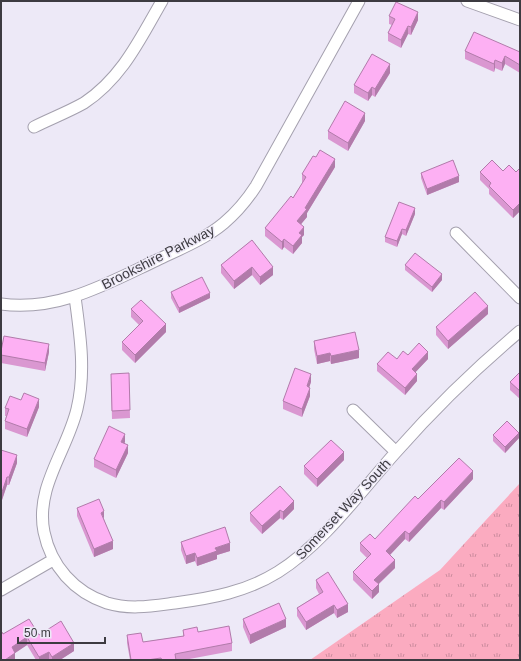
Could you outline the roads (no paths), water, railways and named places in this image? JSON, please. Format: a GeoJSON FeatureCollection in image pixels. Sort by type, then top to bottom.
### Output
{"type":"FeatureCollection","features":[{"type":"Feature","properties":{"kind":"street"},"geometry":{"type":"LineString","coordinates":[[34,127],[83,103],[108,83],[134,51],[162,1]]}},
{"type":"Feature","properties":{"kind":"street","name":"Brookshire Parkway"},"geometry":{"type":"LineString","coordinates":[[1,304],[32,306],[75,297],[196,241],[223,224],[234,214],[256,186],[359,1]]}},
{"type":"Feature","properties":{"kind":"street"},"geometry":{"type":"LineString","coordinates":[[467,1],[520,20]]}},
{"type":"Feature","properties":{"kind":"street"},"geometry":{"type":"LineString","coordinates":[[456,233],[520,298]]}},
{"type":"Feature","properties":{"kind":"street","name":"Somerset Way South"},"geometry":{"type":"LineString","coordinates":[[75,297],[82,361],[80,393],[70,431],[49,478],[42,502],[44,532],[53,560],[62,573],[86,594],[118,606],[137,608],[202,600],[242,590],[278,572],[301,555],[452,394],[520,331]]}},
{"type":"Feature","properties":{"kind":"street"},"geometry":{"type":"LineString","coordinates":[[353,410],[396,452]]}},
{"type":"Feature","properties":{"kind":"street"},"geometry":{"type":"LineString","coordinates":[[1,590],[53,560]]}}]}
